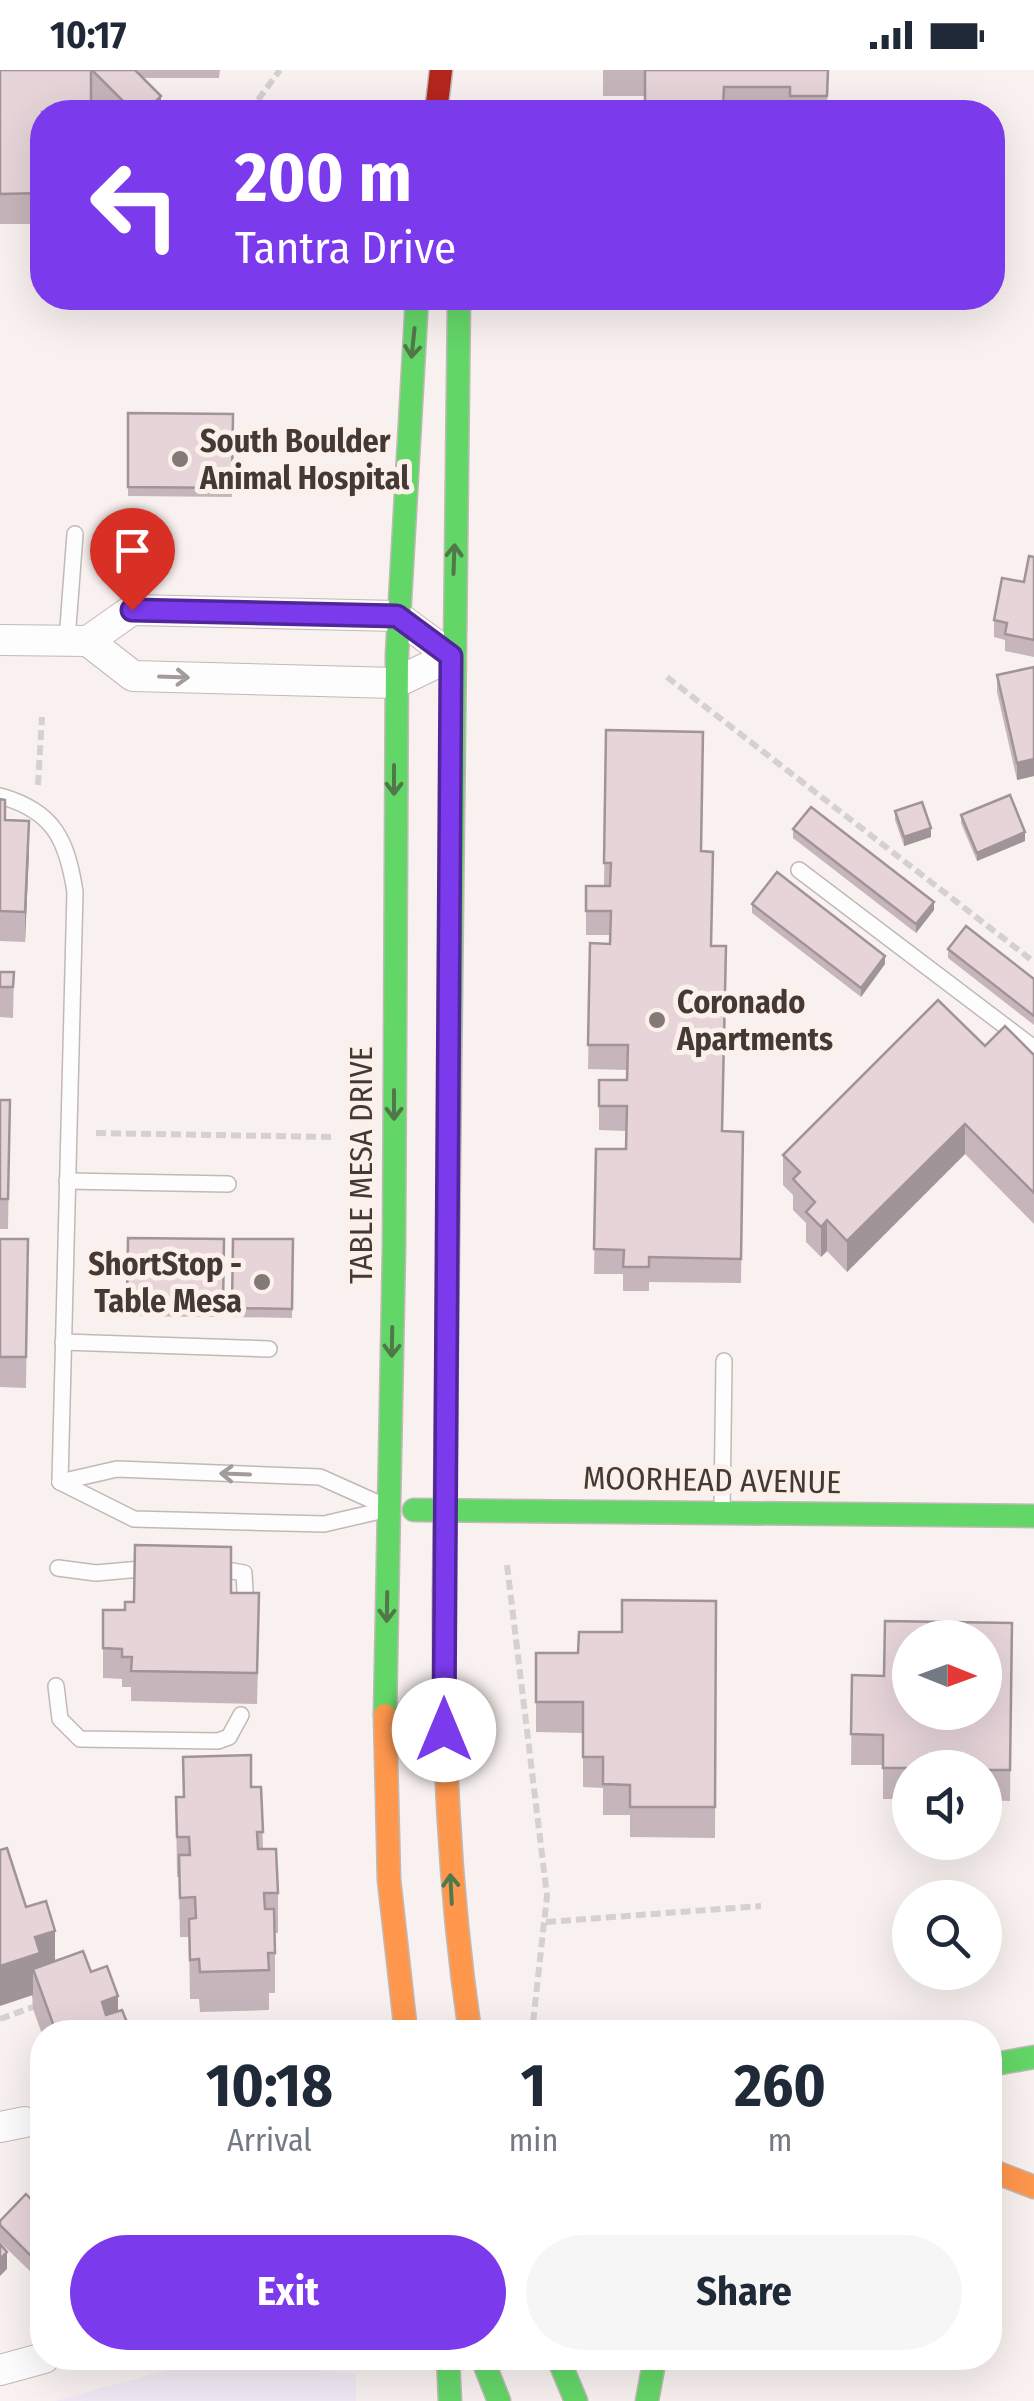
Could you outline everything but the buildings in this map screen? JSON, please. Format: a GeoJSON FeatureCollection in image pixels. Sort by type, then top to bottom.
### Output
{"type":"FeatureCollection","features":[{"type":"Feature","properties":{"kind":"main road"},"geometry":{"type":"LineString","coordinates":[[437,100],[441,70]]}},
{"type":"Feature","properties":{"kind":"main road"},"geometry":{"type":"LineString","coordinates":[[453,70],[454,100]]}},
{"type":"Feature","properties":{"kind":"main road","name":"TABLE MESA DRIVE"},"geometry":{"type":"LineString","coordinates":[[404,2020],[386,1835],[388,1509],[395,683],[408,388],[417,310]]}},
{"type":"Feature","properties":{"kind":"main road"},"geometry":{"type":"LineString","coordinates":[[458,310],[451,656],[443,1766],[452,1912],[468,2020]]}},
{"type":"Feature","properties":{"kind":"main road","name":"MOORHEAD AVENUE"},"geometry":{"type":"LineString","coordinates":[[388,1509],[1034,1516]]}},
{"type":"Feature","properties":{"kind":"main road"},"geometry":{"type":"LineString","coordinates":[[463,1986],[484,2020]]}},
{"type":"Feature","properties":{"kind":"main road"},"geometry":{"type":"LineString","coordinates":[[394,2020],[399,1993]]}},
{"type":"Feature","properties":{"kind":"main road"},"geometry":{"type":"LineString","coordinates":[[1002,2062],[1034,2057]]}},
{"type":"Feature","properties":{"kind":"main road"},"geometry":{"type":"LineString","coordinates":[[1002,2175],[1034,2187]]}},
{"type":"Feature","properties":{"kind":"main road"},"geometry":{"type":"LineString","coordinates":[[449,2370],[450,2401]]}},
{"type":"Feature","properties":{"kind":"main road"},"geometry":{"type":"LineString","coordinates":[[487,2370],[499,2401]]}},
{"type":"Feature","properties":{"kind":"main road"},"geometry":{"type":"LineString","coordinates":[[563,2370],[576,2401]]}},
{"type":"Feature","properties":{"kind":"main road"},"geometry":{"type":"LineString","coordinates":[[648,2401],[653,2370]]}},
{"type":"Feature","properties":{"kind":"street"},"geometry":{"type":"LineString","coordinates":[[0,640],[78,641],[132,610],[397,616],[451,656],[395,683],[134,676],[78,641]]}},
{"type":"Feature","properties":{"kind":"street"},"geometry":{"type":"LineString","coordinates":[[0,2370],[30,2362]]}},
{"type":"Feature","properties":{"kind":"lane"},"geometry":{"type":"LineString","coordinates":[[75,534],[78,641]]}},
{"type":"Feature","properties":{"kind":"lane"},"geometry":{"type":"LineString","coordinates":[[0,796],[38,810],[68,846],[75,892],[60,1482]]}},
{"type":"Feature","properties":{"kind":"lane"},"geometry":{"type":"LineString","coordinates":[[799,870],[1034,1048]]}},
{"type":"Feature","properties":{"kind":"lane"},"geometry":{"type":"LineString","coordinates":[[67,1181],[228,1184]]}},
{"type":"Feature","properties":{"kind":"lane"},"geometry":{"type":"LineString","coordinates":[[62,1342],[268,1349]]}},
{"type":"Feature","properties":{"kind":"lane"},"geometry":{"type":"LineString","coordinates":[[722,1512],[724,1360]]}},
{"type":"Feature","properties":{"kind":"lane"},"geometry":{"type":"LineString","coordinates":[[60,1482],[116,1470],[320,1477],[388,1509]]}},
{"type":"Feature","properties":{"kind":"lane"},"geometry":{"type":"LineString","coordinates":[[60,1482],[134,1520],[324,1524],[388,1509]]}},
{"type":"Feature","properties":{"kind":"lane"},"geometry":{"type":"LineString","coordinates":[[58,1568],[96,1573],[165,1568]]}},
{"type":"Feature","properties":{"kind":"lane"},"geometry":{"type":"LineString","coordinates":[[204,1568],[244,1574],[248,1598],[243,1624]]}},
{"type":"Feature","properties":{"kind":"lane"},"geometry":{"type":"LineString","coordinates":[[56,1686],[60,1719],[80,1739],[218,1741],[228,1737],[241,1715]]}},
{"type":"Feature","properties":{"kind":"path"},"geometry":{"type":"LineString","coordinates":[[257,100],[280,70]]}},
{"type":"Feature","properties":{"kind":"path"},"geometry":{"type":"LineString","coordinates":[[666,678],[1034,962]]}},
{"type":"Feature","properties":{"kind":"path"},"geometry":{"type":"LineString","coordinates":[[38,810],[42,717]]}},
{"type":"Feature","properties":{"kind":"path"},"geometry":{"type":"LineString","coordinates":[[96,1133],[336,1137]]}},
{"type":"Feature","properties":{"kind":"path"},"geometry":{"type":"LineString","coordinates":[[506,1565],[546,1883],[546,1922],[534,2020]]}},
{"type":"Feature","properties":{"kind":"path"},"geometry":{"type":"LineString","coordinates":[[546,1922],[760,1906]]}},
{"type":"Feature","properties":{"kind":"path"},"geometry":{"type":"LineString","coordinates":[[0,2018],[51,2001]]}},
{"type":"Feature","properties":{"kind":"shaded area"},"geometry":{"type":"Polygon","coordinates":[[[167,2370],[320,2370],[356,2374],[356,2401],[55,2401],[167,2370]]]}},
{"type":"Feature","properties":{"kind":"traffic: fast"},"geometry":{"type":"LineString","coordinates":[[385,1715],[394,1248],[397,654],[416,310]]}},
{"type":"Feature","properties":{"kind":"traffic: fast"},"geometry":{"type":"LineString","coordinates":[[444,1591],[459,310]]}},
{"type":"Feature","properties":{"kind":"traffic: fast"},"geometry":{"type":"LineString","coordinates":[[414,1510],[1034,1516]]}},
{"type":"Feature","properties":{"kind":"traffic: fast"},"geometry":{"type":"LineString","coordinates":[[1002,2063],[1034,2057]]}},
{"type":"Feature","properties":{"kind":"traffic: fast"},"geometry":{"type":"LineString","coordinates":[[449,2370],[450,2401]]}},
{"type":"Feature","properties":{"kind":"traffic: fast"},"geometry":{"type":"LineString","coordinates":[[487,2370],[499,2401]]}},
{"type":"Feature","properties":{"kind":"traffic: fast"},"geometry":{"type":"LineString","coordinates":[[563,2370],[576,2401]]}},
{"type":"Feature","properties":{"kind":"traffic: fast"},"geometry":{"type":"LineString","coordinates":[[647,2401],[653,2370]]}},
{"type":"Feature","properties":{"kind":"traffic: slow"},"geometry":{"type":"LineString","coordinates":[[444,1591],[448,1812],[469,2020]]}},
{"type":"Feature","properties":{"kind":"traffic: slow"},"geometry":{"type":"LineString","coordinates":[[385,1715],[389,1880],[405,2020]]}},
{"type":"Feature","properties":{"kind":"traffic: slow"},"geometry":{"type":"LineString","coordinates":[[1002,2175],[1034,2187]]}},
{"type":"Feature","properties":{"kind":"traffic: jam"},"geometry":{"type":"LineString","coordinates":[[437,100],[441,70]]}},
{"type":"Feature","properties":{"kind":"place","name":"South Boulder Animal Hospital"},"geometry":{"type":"Point","coordinates":[180,459]}},
{"type":"Feature","properties":{"kind":"place","name":"Coronado Apartments"},"geometry":{"type":"Point","coordinates":[657,1020]}},
{"type":"Feature","properties":{"kind":"place","name":"ShortStop - Table Mesa"},"geometry":{"type":"Point","coordinates":[262,1282]}},
{"type":"Feature","properties":{"kind":"route"},"geometry":{"type":"LineString","coordinates":[[132,610],[397,616],[451,656],[444,1730]]}}]}
